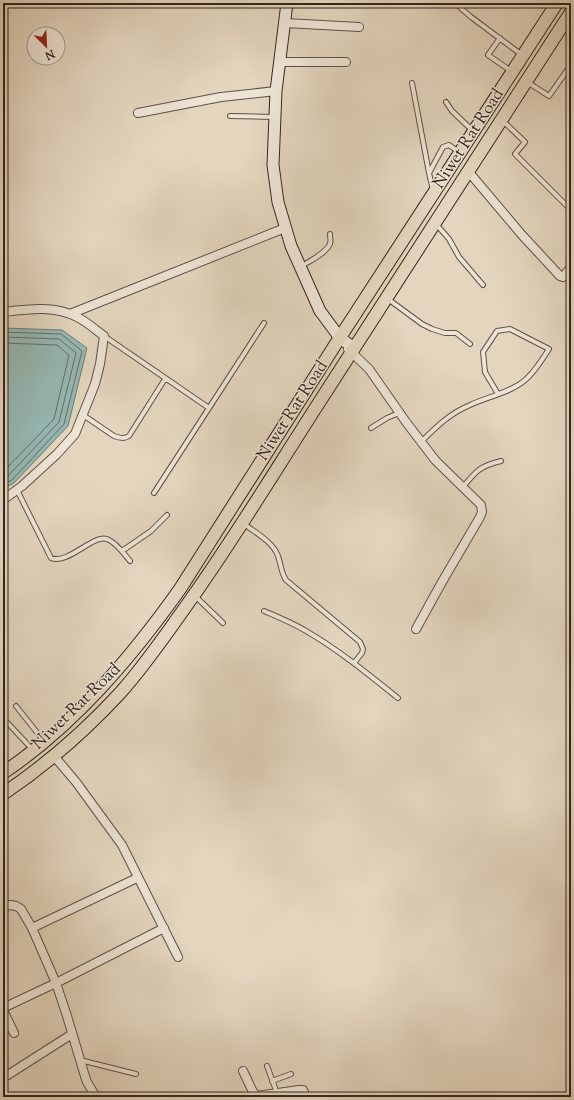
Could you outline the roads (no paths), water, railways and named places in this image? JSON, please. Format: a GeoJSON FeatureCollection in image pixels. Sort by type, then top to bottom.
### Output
{"type":"FeatureCollection","features":[{"type":"Feature","properties":{"kind":"main road","name":"Niwet Rat Road"},"geometry":{"type":"LineString","coordinates":[[3,773],[44,742],[89,700],[113,674],[157,621],[180,589],[522,55],[557,3]]}},
{"type":"Feature","properties":{"kind":"main road","name":"Niwet Rat Road"},"geometry":{"type":"LineString","coordinates":[[3,794],[54,756],[96,718],[126,687],[154,652],[242,523],[413,255],[571,12]]}},
{"type":"Feature","properties":{"kind":"street"},"geometry":{"type":"LineString","coordinates":[[287,3],[276,91],[273,165],[278,202],[291,246],[320,311],[339,340],[353,350],[369,369],[435,460],[481,505],[482,512],[416,629]]}},
{"type":"Feature","properties":{"kind":"street"},"geometry":{"type":"LineString","coordinates":[[285,23],[359,27]]}},
{"type":"Feature","properties":{"kind":"street"},"geometry":{"type":"LineString","coordinates":[[279,62],[346,62]]}},
{"type":"Feature","properties":{"kind":"street"},"geometry":{"type":"LineString","coordinates":[[138,113],[221,97],[276,91]]}},
{"type":"Feature","properties":{"kind":"street"},"geometry":{"type":"LineString","coordinates":[[468,171],[522,235],[560,276],[563,276],[570,269]]}},
{"type":"Feature","properties":{"kind":"street"},"geometry":{"type":"LineString","coordinates":[[70,314],[285,228]]}},
{"type":"Feature","properties":{"kind":"street"},"geometry":{"type":"LineString","coordinates":[[3,312],[42,309],[70,314],[87,323],[104,336],[100,364],[95,384],[75,434],[57,454],[17,490],[3,500]]}},
{"type":"Feature","properties":{"kind":"street"},"geometry":{"type":"LineString","coordinates":[[54,756],[76,782],[122,845],[178,957]]}},
{"type":"Feature","properties":{"kind":"street"},"geometry":{"type":"LineString","coordinates":[[32,928],[138,878]]}},
{"type":"Feature","properties":{"kind":"street"},"geometry":{"type":"LineString","coordinates":[[3,907],[10,905],[21,909],[32,928],[56,983],[87,1082],[96,1097]]}},
{"type":"Feature","properties":{"kind":"street"},"geometry":{"type":"LineString","coordinates":[[14,1033],[3,1009],[164,928]]}},
{"type":"Feature","properties":{"kind":"street"},"geometry":{"type":"LineString","coordinates":[[3,1078],[72,1034]]}},
{"type":"Feature","properties":{"kind":"street"},"geometry":{"type":"LineString","coordinates":[[243,1072],[255,1095],[260,1096],[277,1094],[291,1090],[303,1090],[306,1097]]}},
{"type":"Feature","properties":{"kind":"lane"},"geometry":{"type":"LineString","coordinates":[[454,3],[522,55]]}},
{"type":"Feature","properties":{"kind":"lane"},"geometry":{"type":"LineString","coordinates":[[500,38],[488,55],[512,72]]}},
{"type":"Feature","properties":{"kind":"lane"},"geometry":{"type":"LineString","coordinates":[[526,82],[549,96],[568,69],[571,71]]}},
{"type":"Feature","properties":{"kind":"lane"},"geometry":{"type":"LineString","coordinates":[[412,83],[434,192]]}},
{"type":"Feature","properties":{"kind":"lane"},"geometry":{"type":"LineString","coordinates":[[446,102],[452,111],[473,132]]}},
{"type":"Feature","properties":{"kind":"lane"},"geometry":{"type":"LineString","coordinates":[[230,116],[275,117]]}},
{"type":"Feature","properties":{"kind":"lane"},"geometry":{"type":"LineString","coordinates":[[501,120],[525,142],[515,154],[571,210]]}},
{"type":"Feature","properties":{"kind":"lane"},"geometry":{"type":"LineString","coordinates":[[429,173],[443,147],[449,145],[460,152]]}},
{"type":"Feature","properties":{"kind":"lane"},"geometry":{"type":"LineString","coordinates":[[435,223],[449,239],[459,257],[483,285]]}},
{"type":"Feature","properties":{"kind":"lane"},"geometry":{"type":"LineString","coordinates":[[300,267],[320,254],[330,244],[330,234]]}},
{"type":"Feature","properties":{"kind":"lane"},"geometry":{"type":"LineString","coordinates":[[387,297],[422,324],[445,333],[456,333],[470,344]]}},
{"type":"Feature","properties":{"kind":"lane"},"geometry":{"type":"LineString","coordinates":[[154,493],[264,323]]}},
{"type":"Feature","properties":{"kind":"lane"},"geometry":{"type":"LineString","coordinates":[[421,442],[441,421],[468,405],[498,394],[524,381],[549,349],[510,329],[497,331],[483,352],[485,372],[498,394]]}},
{"type":"Feature","properties":{"kind":"lane"},"geometry":{"type":"LineString","coordinates":[[104,336],[166,380],[209,408]]}},
{"type":"Feature","properties":{"kind":"lane"},"geometry":{"type":"LineString","coordinates":[[83,415],[114,436],[126,438],[129,436],[166,380]]}},
{"type":"Feature","properties":{"kind":"lane"},"geometry":{"type":"LineString","coordinates":[[371,428],[399,412]]}},
{"type":"Feature","properties":{"kind":"lane"},"geometry":{"type":"LineString","coordinates":[[463,487],[477,470],[501,461]]}},
{"type":"Feature","properties":{"kind":"lane"},"geometry":{"type":"LineString","coordinates":[[17,490],[51,558],[58,560],[93,542],[103,539],[107,540],[122,551],[130,561]]}},
{"type":"Feature","properties":{"kind":"lane"},"geometry":{"type":"LineString","coordinates":[[122,551],[151,531],[167,515]]}},
{"type":"Feature","properties":{"kind":"lane"},"geometry":{"type":"LineString","coordinates":[[242,523],[264,538],[276,551],[283,576],[286,580],[360,642],[363,649],[362,653],[354,663]]}},
{"type":"Feature","properties":{"kind":"lane"},"geometry":{"type":"LineString","coordinates":[[194,595],[223,623]]}},
{"type":"Feature","properties":{"kind":"lane"},"geometry":{"type":"LineString","coordinates":[[264,611],[305,630],[354,663],[398,698]]}},
{"type":"Feature","properties":{"kind":"lane"},"geometry":{"type":"LineString","coordinates":[[16,706],[44,742]]}},
{"type":"Feature","properties":{"kind":"lane"},"geometry":{"type":"LineString","coordinates":[[3,718],[34,750]]}},
{"type":"Feature","properties":{"kind":"lane"},"geometry":{"type":"LineString","coordinates":[[80,1060],[136,1074]]}},
{"type":"Feature","properties":{"kind":"lane"},"geometry":{"type":"LineString","coordinates":[[267,1066],[277,1094]]}},
{"type":"Feature","properties":{"kind":"lane"},"geometry":{"type":"LineString","coordinates":[[272,1080],[291,1074]]}},
{"type":"Feature","properties":{"kind":"water"},"geometry":{"type":"Polygon","coordinates":[[[3,328],[62,330],[87,348],[68,426],[14,483],[3,489],[3,328]]]}},
{"type":"Feature","properties":{"kind":"waterway"},"geometry":{"type":"LineString","coordinates":[[563,3],[568,11]]}}]}
